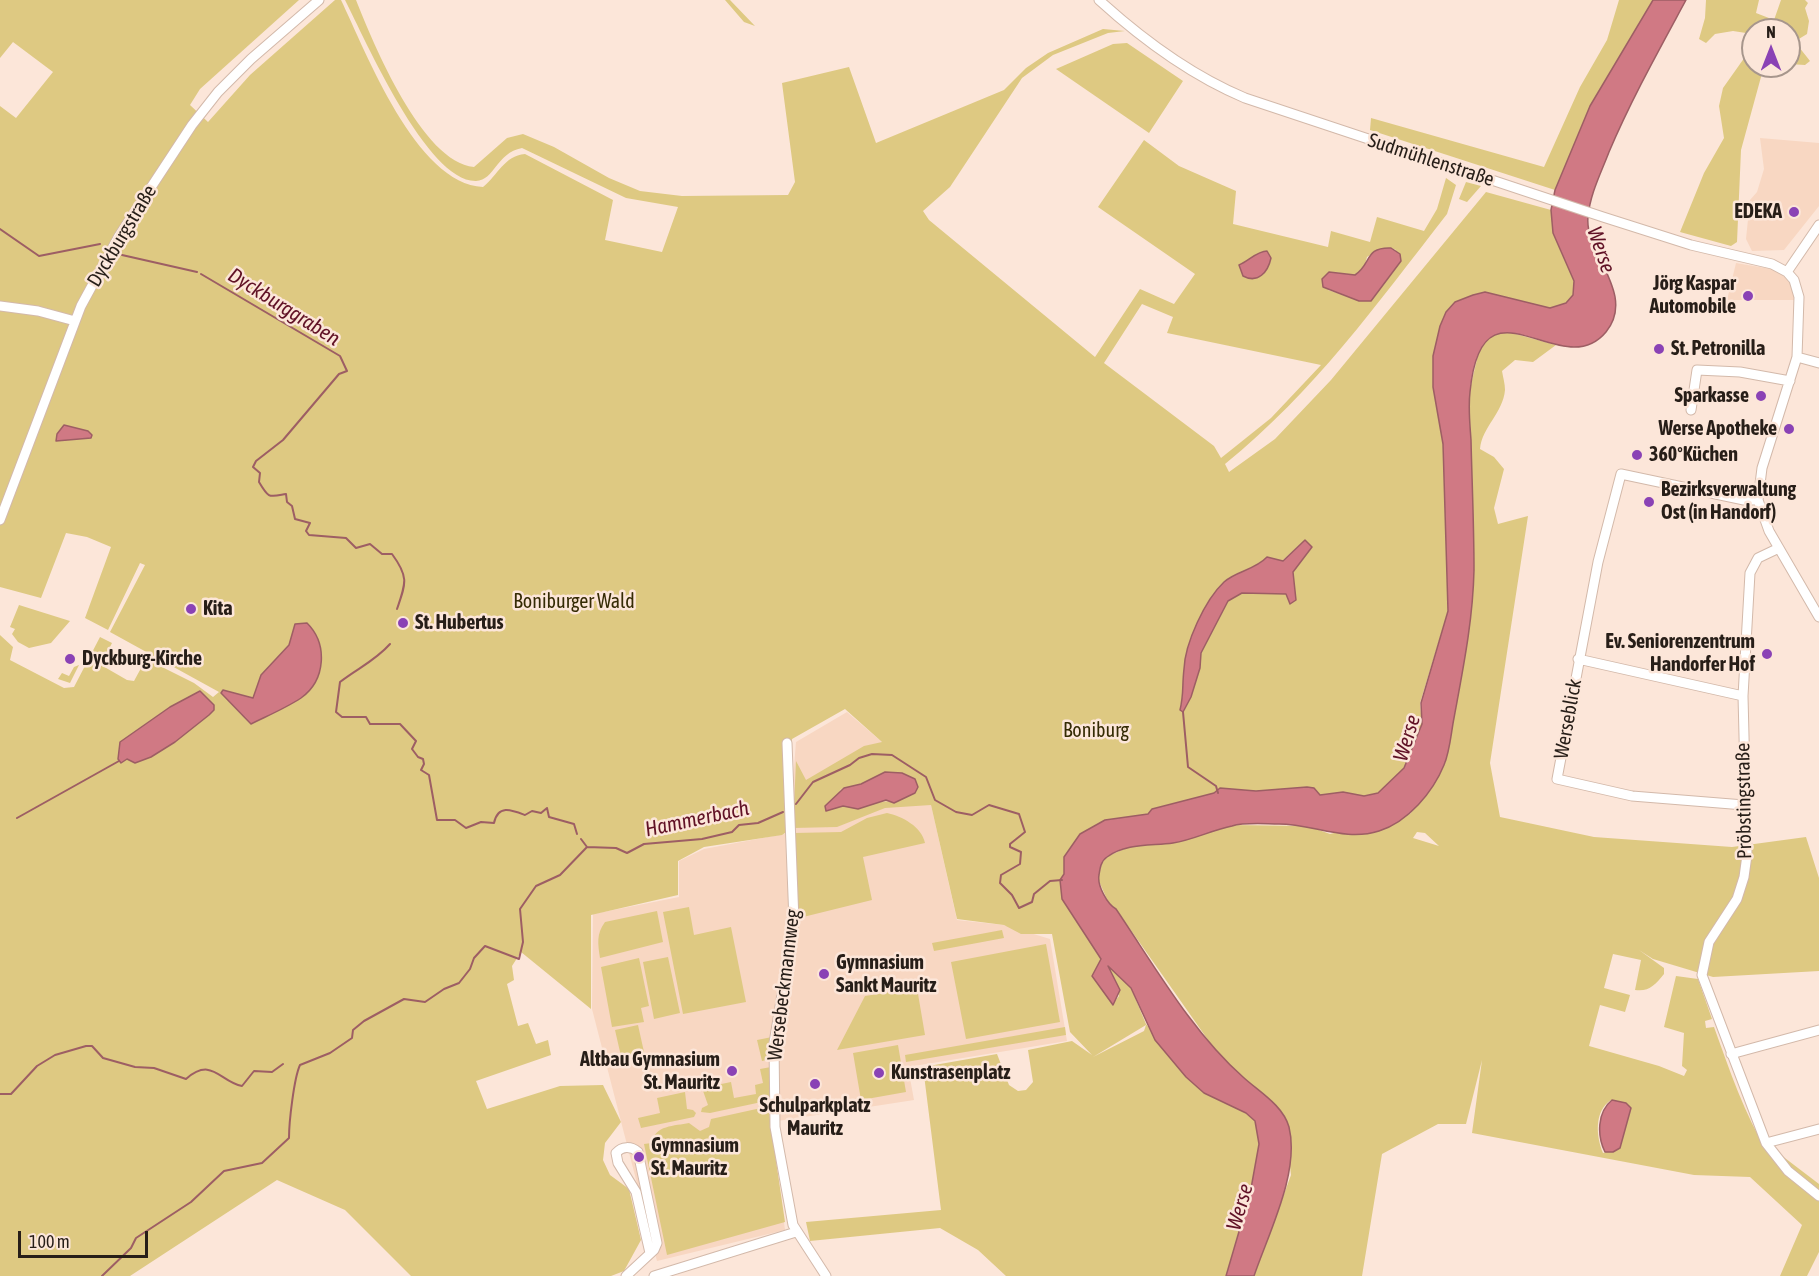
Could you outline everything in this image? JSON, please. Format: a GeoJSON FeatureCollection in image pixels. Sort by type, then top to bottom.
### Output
{"type":"FeatureCollection","features":[{"type":"Feature","properties":{"kind":"street","name":"Dyckburgstraße"},"geometry":{"type":"LineString","coordinates":[[0,520],[75,321],[113,246],[198,116],[241,68],[319,0]]}},
{"type":"Feature","properties":{"kind":"street","name":"Sudmühlenstraße"},"geometry":{"type":"LineString","coordinates":[[1099,0],[1152,45],[1194,73],[1226,90],[1300,118],[1603,217],[1690,245],[1772,264],[1787,272]]}},
{"type":"Feature","properties":{"kind":"street"},"geometry":{"type":"LineString","coordinates":[[1819,225],[1787,272],[1794,280],[1799,297],[1797,357],[1764,461],[1758,500],[1779,548],[1819,617]]}},
{"type":"Feature","properties":{"kind":"street"},"geometry":{"type":"LineString","coordinates":[[0,306],[32,310],[75,321]]}},
{"type":"Feature","properties":{"kind":"street"},"geometry":{"type":"LineString","coordinates":[[1797,357],[1819,363]]}},
{"type":"Feature","properties":{"kind":"street"},"geometry":{"type":"LineString","coordinates":[[1691,410],[1697,370],[1740,372],[1790,381]]}},
{"type":"Feature","properties":{"kind":"street","name":"Werseblick"},"geometry":{"type":"LineString","coordinates":[[1744,805],[1632,796],[1557,780],[1598,562],[1621,474],[1733,498],[1758,500]]}},
{"type":"Feature","properties":{"kind":"street","name":"Pröbstingstraße"},"geometry":{"type":"LineString","coordinates":[[1779,548],[1758,558],[1750,573],[1743,696],[1747,855],[1744,877],[1737,899],[1709,942],[1702,975],[1766,1143],[1788,1171],[1819,1196]]}},
{"type":"Feature","properties":{"kind":"street"},"geometry":{"type":"LineString","coordinates":[[1578,659],[1743,696]]}},
{"type":"Feature","properties":{"kind":"street","name":"Wersebeckmannweg"},"geometry":{"type":"LineString","coordinates":[[787,743],[794,921],[776,1026],[774,1107],[794,1228]]}},
{"type":"Feature","properties":{"kind":"street"},"geometry":{"type":"LineString","coordinates":[[1731,1054],[1819,1030]]}},
{"type":"Feature","properties":{"kind":"street"},"geometry":{"type":"LineString","coordinates":[[1766,1143],[1819,1129]]}},
{"type":"Feature","properties":{"kind":"street"},"geometry":{"type":"LineString","coordinates":[[626,1276],[656,1248],[657,1239],[639,1157],[635,1149],[624,1148],[618,1151],[616,1160],[636,1192],[650,1253]]}},
{"type":"Feature","properties":{"kind":"street"},"geometry":{"type":"LineString","coordinates":[[654,1276],[794,1228],[826,1276]]}},
{"type":"Feature","properties":{"kind":"shaded area"},"geometry":{"type":"Polygon","coordinates":[[[1653,0],[1686,0],[1618,133],[1596,184],[1588,217],[1593,244],[1613,288],[1616,303],[1614,318],[1606,332],[1588,345],[1567,347],[1506,333],[1490,338],[1477,356],[1469,404],[1474,554],[1472,607],[1449,748],[1444,765],[1433,785],[1418,805],[1400,821],[1379,831],[1354,835],[1292,825],[1243,824],[1180,842],[1122,849],[1107,857],[1101,865],[1099,879],[1103,894],[1116,909],[1190,1019],[1224,1059],[1276,1105],[1289,1127],[1291,1145],[1287,1182],[1254,1276],[1226,1276],[1250,1194],[1259,1144],[1255,1121],[1246,1113],[1204,1093],[1186,1077],[1155,1040],[1131,988],[1108,966],[1120,990],[1113,1005],[1092,976],[1101,959],[1062,899],[1060,880],[1064,874],[1064,857],[1080,834],[1105,820],[1148,814],[1152,809],[1214,793],[1220,788],[1256,791],[1307,787],[1314,788],[1320,795],[1343,792],[1364,796],[1378,793],[1404,768],[1422,724],[1421,703],[1448,611],[1443,444],[1433,387],[1433,356],[1440,326],[1446,312],[1455,302],[1485,292],[1550,308],[1566,303],[1573,295],[1574,281],[1553,233],[1551,210],[1555,190],[1590,106],[1653,0]]]}},
{"type":"Feature","properties":{"kind":"shaded area"},"geometry":{"type":"Polygon","coordinates":[[[1760,138],[1819,143],[1819,206],[1784,250],[1752,251],[1746,239],[1750,200],[1757,192],[1764,169],[1760,138]]]}},
{"type":"Feature","properties":{"kind":"shaded area"},"geometry":{"type":"Polygon","coordinates":[[[1391,248],[1400,254],[1401,261],[1371,301],[1359,301],[1323,287],[1322,279],[1329,272],[1355,275],[1376,250],[1391,248]]]}},
{"type":"Feature","properties":{"kind":"shaded area"},"geometry":{"type":"Polygon","coordinates":[[[1267,251],[1271,258],[1265,272],[1253,279],[1243,276],[1239,265],[1267,251]]]}},
{"type":"Feature","properties":{"kind":"shaded area"},"geometry":{"type":"Polygon","coordinates":[[[1736,263],[1771,269],[1782,274],[1794,288],[1796,300],[1727,300],[1736,263]]]}},
{"type":"Feature","properties":{"kind":"shaded area"},"geometry":{"type":"Polygon","coordinates":[[[64,425],[88,431],[92,435],[91,438],[56,441],[57,434],[64,425]]]}},
{"type":"Feature","properties":{"kind":"shaded area"},"geometry":{"type":"Polygon","coordinates":[[[1305,540],[1312,547],[1293,572],[1296,600],[1290,604],[1286,594],[1242,593],[1228,601],[1201,653],[1200,668],[1191,697],[1183,712],[1180,710],[1188,647],[1197,622],[1217,590],[1229,578],[1257,565],[1267,557],[1283,561],[1305,540]]]}},
{"type":"Feature","properties":{"kind":"shaded area"},"geometry":{"type":"Polygon","coordinates":[[[307,623],[314,632],[321,651],[321,662],[315,682],[301,698],[251,724],[221,693],[223,690],[253,698],[261,675],[289,645],[295,624],[307,623]]]}},
{"type":"Feature","properties":{"kind":"shaded area"},"geometry":{"type":"Polygon","coordinates":[[[200,691],[214,705],[214,710],[209,715],[175,742],[151,757],[135,763],[127,759],[121,763],[118,759],[120,742],[170,707],[200,691]]]}},
{"type":"Feature","properties":{"kind":"shaded area","name":"Gymnasium Sankt Mauritz"},"geometry":{"type":"Polygon","coordinates":[[[847,712],[882,742],[931,805],[957,920],[1004,925],[1050,939],[1067,1041],[908,1067],[914,1100],[771,1122],[785,1230],[657,1261],[592,1009],[593,914],[679,897],[679,861],[704,849],[789,833],[796,742],[847,712]]]}},
{"type":"Feature","properties":{"kind":"shaded area"},"geometry":{"type":"Polygon","coordinates":[[[885,772],[902,773],[915,779],[918,787],[915,793],[894,803],[886,800],[858,809],[843,806],[826,811],[825,806],[844,788],[861,784],[885,772]]]}},
{"type":"Feature","properties":{"kind":"shaded area"},"geometry":{"type":"Polygon","coordinates":[[[1612,1100],[1626,1103],[1631,1108],[1620,1148],[1613,1152],[1605,1152],[1602,1146],[1600,1124],[1603,1111],[1612,1100]]]}},
{"type":"Feature","properties":{"kind":"green space","name":"Boniburger Wald"},"geometry":{"type":"Polygon","coordinates":[[[0,0],[299,0],[200,89],[190,105],[208,122],[250,75],[335,0],[341,0],[364,51],[396,112],[415,140],[436,164],[459,180],[483,187],[506,162],[525,154],[613,200],[605,240],[662,252],[678,207],[626,198],[522,148],[507,155],[482,180],[476,181],[457,175],[438,159],[400,106],[345,0],[356,0],[388,71],[419,124],[436,145],[455,160],[474,167],[507,138],[523,134],[554,147],[609,178],[640,191],[682,196],[788,195],[795,182],[782,83],[849,67],[876,143],[1004,90],[1026,68],[1048,53],[1103,29],[1125,31],[1108,33],[1053,55],[1022,78],[950,187],[923,211],[929,220],[1095,357],[1140,289],[1174,304],[1195,274],[1098,207],[1144,140],[1179,166],[1236,191],[1233,224],[1328,247],[1331,231],[1370,242],[1377,217],[1424,231],[1437,209],[1446,178],[1456,185],[1447,214],[1369,314],[1288,407],[1225,464],[1229,472],[1275,439],[1331,380],[1486,192],[1551,210],[1553,233],[1574,281],[1573,295],[1566,303],[1550,308],[1485,292],[1473,295],[1433,386],[1443,444],[1448,611],[1420,703],[1422,724],[1404,768],[1378,793],[1364,796],[1343,792],[1320,795],[1314,788],[1307,787],[1256,791],[1220,788],[1214,793],[1152,809],[1148,814],[1105,820],[1064,857],[1064,874],[1060,880],[1062,899],[1101,959],[1115,1001],[1119,996],[1116,981],[1108,966],[1131,988],[1146,1024],[1204,1093],[1246,1113],[1255,1121],[1259,1144],[1250,1194],[1226,1276],[1006,1276],[978,1250],[940,1228],[810,1241],[806,1222],[941,1210],[923,1067],[997,1054],[1009,1085],[1018,1091],[1026,1090],[1033,1082],[1028,1050],[1072,1041],[1092,1055],[1070,1032],[1052,934],[1021,934],[1004,925],[957,919],[931,805],[885,808],[837,827],[793,828],[796,761],[806,780],[864,746],[882,742],[845,709],[792,739],[788,831],[782,835],[704,847],[678,861],[678,895],[591,915],[591,1009],[521,952],[512,966],[514,980],[507,984],[518,1026],[528,1023],[536,1044],[548,1040],[551,1055],[476,1081],[487,1109],[560,1086],[603,1085],[621,1122],[605,1143],[603,1160],[610,1175],[629,1189],[641,1240],[624,1271],[611,1276],[411,1276],[345,1210],[277,1180],[130,1276],[0,1276],[0,635],[13,647],[10,660],[64,688],[74,687],[100,637],[112,643],[101,665],[127,680],[134,681],[146,659],[194,683],[213,697],[219,692],[110,632],[145,565],[140,563],[108,630],[85,618],[111,547],[87,537],[66,533],[41,598],[0,587],[0,106],[16,118],[53,72],[13,42],[0,58],[0,0]],[[1380,249],[1367,257],[1364,268],[1355,275],[1332,272],[1328,290],[1347,296],[1396,250],[1380,249]],[[1142,304],[1104,363],[1214,446],[1221,458],[1271,418],[1321,365],[1167,333],[1173,317],[1142,304]],[[1305,540],[1282,561],[1267,557],[1257,565],[1224,582],[1207,605],[1192,634],[1187,651],[1180,710],[1195,682],[1201,653],[1228,601],[1242,593],[1286,594],[1293,572],[1312,547],[1305,540]],[[295,625],[289,645],[261,675],[254,698],[223,690],[221,693],[251,724],[302,697],[295,625]],[[885,772],[861,784],[841,789],[838,794],[843,806],[857,807],[883,802],[894,803],[885,772]],[[1146,1025],[1093,1057],[1144,1031],[1146,1025]]]}},
{"type":"Feature","properties":{"kind":"green space"},"geometry":{"type":"Polygon","coordinates":[[[725,0],[730,0],[755,26],[744,22],[725,0]]]}},
{"type":"Feature","properties":{"kind":"green space"},"geometry":{"type":"Polygon","coordinates":[[[1619,0],[1653,0],[1590,106],[1555,190],[1370,130],[1371,118],[1544,167],[1580,87],[1607,40],[1619,0]]]}},
{"type":"Feature","properties":{"kind":"green space"},"geometry":{"type":"Polygon","coordinates":[[[1706,0],[1759,0],[1756,13],[1769,18],[1741,18],[1741,32],[1715,34],[1706,43],[1699,39],[1705,18],[1706,0]]]}},
{"type":"Feature","properties":{"kind":"green space"},"geometry":{"type":"Polygon","coordinates":[[[1781,0],[1805,0],[1808,3],[1805,8],[1809,21],[1807,34],[1801,38],[1801,18],[1775,18],[1781,0]]]}},
{"type":"Feature","properties":{"kind":"green space"},"geometry":{"type":"Polygon","coordinates":[[[1127,43],[1183,81],[1149,133],[1056,69],[1113,44],[1127,43]]]}},
{"type":"Feature","properties":{"kind":"green space"},"geometry":{"type":"Polygon","coordinates":[[[1801,50],[1810,61],[1801,65],[1801,50]]]}},
{"type":"Feature","properties":{"kind":"green space"},"geometry":{"type":"Polygon","coordinates":[[[1741,63],[1741,78],[1761,78],[1741,150],[1737,242],[1731,246],[1680,232],[1704,173],[1724,138],[1719,106],[1723,88],[1741,63]]]}},
{"type":"Feature","properties":{"kind":"green space"},"geometry":{"type":"Polygon","coordinates":[[[1466,182],[1481,186],[1467,202],[1459,199],[1466,182]]]}},
{"type":"Feature","properties":{"kind":"green space"},"geometry":{"type":"Polygon","coordinates":[[[1512,333],[1556,345],[1533,362],[1515,360],[1502,371],[1505,388],[1501,406],[1484,434],[1480,449],[1494,457],[1504,469],[1494,508],[1498,524],[1528,516],[1490,763],[1500,817],[1594,837],[1732,847],[1806,837],[1819,878],[1819,971],[1713,977],[1653,959],[1639,950],[1664,968],[1664,974],[1651,987],[1635,990],[1641,960],[1613,954],[1604,988],[1630,995],[1625,1012],[1600,1005],[1589,1046],[1659,1066],[1684,1076],[1687,1070],[1682,1066],[1684,1033],[1664,1027],[1676,976],[1698,979],[1712,1019],[1705,1021],[1706,1028],[1714,1027],[1745,1108],[1760,1139],[1769,1154],[1777,1152],[1819,1184],[1819,1252],[1807,1276],[1780,1276],[1802,1225],[1750,1177],[1694,1175],[1472,1133],[1482,1060],[1466,1124],[1438,1124],[1382,1154],[1362,1276],[1254,1276],[1291,1175],[1284,1115],[1220,1057],[1116,909],[1110,906],[1098,879],[1102,862],[1108,856],[1129,847],[1175,842],[1232,825],[1308,826],[1330,834],[1410,814],[1445,764],[1474,571],[1469,393],[1478,355],[1484,341],[1491,335],[1512,333]],[[1417,832],[1413,838],[1439,846],[1425,833],[1417,832]],[[1611,1100],[1605,1105],[1599,1117],[1598,1132],[1603,1153],[1620,1148],[1631,1108],[1626,1103],[1611,1100]]]}},
{"type":"Feature","properties":{"kind":"green space"},"geometry":{"type":"Polygon","coordinates":[[[19,605],[70,621],[51,643],[29,648],[18,642],[12,634],[15,629],[10,627],[19,605]]]}},
{"type":"Feature","properties":{"kind":"green space"},"geometry":{"type":"Polygon","coordinates":[[[79,665],[70,683],[58,679],[62,673],[69,676],[74,667],[79,665]]]}},
{"type":"Feature","properties":{"kind":"green space"},"geometry":{"type":"Polygon","coordinates":[[[887,813],[911,823],[920,832],[925,843],[863,857],[872,900],[795,919],[794,833],[841,832],[867,818],[887,813]]]}},
{"type":"Feature","properties":{"kind":"green space"},"geometry":{"type":"Polygon","coordinates":[[[689,907],[694,935],[731,927],[746,1002],[683,1014],[663,912],[689,907]]]}},
{"type":"Feature","properties":{"kind":"green space"},"geometry":{"type":"Polygon","coordinates":[[[657,911],[663,942],[600,958],[599,935],[605,922],[657,911]]]}},
{"type":"Feature","properties":{"kind":"green space"},"geometry":{"type":"Polygon","coordinates":[[[1002,930],[1004,938],[934,951],[932,943],[1002,930]]]}},
{"type":"Feature","properties":{"kind":"green space"},"geometry":{"type":"Polygon","coordinates":[[[1046,944],[1060,1022],[966,1039],[951,962],[1046,944]]]}},
{"type":"Feature","properties":{"kind":"green space"},"geometry":{"type":"Polygon","coordinates":[[[668,957],[680,1013],[654,1019],[643,962],[668,957]]]}},
{"type":"Feature","properties":{"kind":"green space"},"geometry":{"type":"Polygon","coordinates":[[[639,958],[649,1006],[641,1008],[644,1022],[612,1027],[601,967],[639,958]]]}},
{"type":"Feature","properties":{"kind":"green space"},"geometry":{"type":"Polygon","coordinates":[[[917,988],[925,1035],[837,1050],[865,996],[917,988]]]}},
{"type":"Feature","properties":{"kind":"green space"},"geometry":{"type":"Polygon","coordinates":[[[638,1025],[646,1061],[623,1065],[615,1030],[638,1025]]]}},
{"type":"Feature","properties":{"kind":"green space"},"geometry":{"type":"Polygon","coordinates":[[[1065,1027],[1066,1035],[906,1062],[905,1055],[1065,1027]]]}},
{"type":"Feature","properties":{"kind":"green space"},"geometry":{"type":"Polygon","coordinates":[[[772,1037],[771,1059],[762,1061],[757,1040],[772,1037]]]}},
{"type":"Feature","properties":{"kind":"green space","name":"Kunstrasenplatz"},"geometry":{"type":"Polygon","coordinates":[[[898,1045],[906,1092],[861,1100],[853,1053],[898,1045]]]}},
{"type":"Feature","properties":{"kind":"green space"},"geometry":{"type":"Polygon","coordinates":[[[771,1067],[771,1100],[710,1113],[701,1112],[702,1108],[708,1105],[702,1088],[731,1082],[734,1098],[756,1094],[755,1085],[763,1083],[760,1069],[771,1067]]]}},
{"type":"Feature","properties":{"kind":"green space"},"geometry":{"type":"Polygon","coordinates":[[[685,1092],[687,1109],[696,1113],[694,1117],[641,1128],[638,1118],[660,1113],[657,1098],[685,1092]]]}},
{"type":"Feature","properties":{"kind":"green space"},"geometry":{"type":"Polygon","coordinates":[[[761,1108],[769,1113],[785,1222],[667,1255],[644,1144],[652,1143],[657,1133],[666,1127],[689,1123],[700,1131],[709,1127],[711,1119],[761,1108]]]}},
{"type":"Feature","properties":{"kind":"waterway","name":"Dyckburggraben"},"geometry":{"type":"LineString","coordinates":[[0,229],[39,256],[100,244]]}},
{"type":"Feature","properties":{"kind":"waterway","name":"Dyckburggraben"},"geometry":{"type":"LineString","coordinates":[[122,255],[197,272]]}},
{"type":"Feature","properties":{"kind":"waterway","name":"Dyckburggraben"},"geometry":{"type":"LineString","coordinates":[[201,274],[340,356],[347,371],[339,374],[283,440],[256,461],[253,467],[260,473],[259,482],[267,494],[270,496],[286,494],[295,519],[310,523],[306,531],[309,535],[346,538],[356,548],[370,544],[382,554],[392,554],[401,569],[404,580],[397,609]]}},
{"type":"Feature","properties":{"kind":"waterway","name":"Dyckburggraben"},"geometry":{"type":"LineString","coordinates":[[390,644],[372,660],[340,682],[336,712],[342,717],[366,717],[370,724],[400,724],[416,741],[412,749],[418,757],[423,759],[424,764],[421,770],[429,775],[437,820],[455,820],[466,828],[481,822],[494,823],[499,813],[506,810],[525,815],[532,811],[541,813],[547,808],[549,817],[574,824],[577,834]]}},
{"type":"Feature","properties":{"kind":"waterway"},"geometry":{"type":"LineString","coordinates":[[1183,712],[1188,767],[1216,786],[1218,793]]}},
{"type":"Feature","properties":{"kind":"waterway","name":"Hammerbach"},"geometry":{"type":"LineString","coordinates":[[796,804],[813,782],[850,765],[859,758],[872,754],[892,755],[926,777],[935,800],[956,812],[972,815],[989,805],[1019,814],[1025,832],[1010,844],[1010,847],[1021,852],[1020,864],[1001,875],[1000,883],[1012,895],[1019,908],[1032,902],[1034,894],[1050,881],[1062,880]]}},
{"type":"Feature","properties":{"kind":"waterway"},"geometry":{"type":"LineString","coordinates":[[17,818],[119,761]]}},
{"type":"Feature","properties":{"kind":"waterway","name":"Hammerbach"},"geometry":{"type":"LineString","coordinates":[[102,1276],[131,1248],[136,1238],[191,1202],[224,1171],[262,1163],[289,1138],[292,1100],[300,1065],[330,1053],[352,1038],[353,1030],[364,1021],[404,999],[425,1002],[444,989],[459,983],[470,969],[474,958],[485,946],[519,959],[523,942],[520,909],[536,886],[560,875],[587,847],[616,848],[627,853],[644,844],[702,839],[732,832],[739,825],[758,823],[783,812]]}},
{"type":"Feature","properties":{"kind":"waterway"},"geometry":{"type":"LineString","coordinates":[[581,839],[587,847]]}},
{"type":"Feature","properties":{"kind":"waterway"},"geometry":{"type":"LineString","coordinates":[[0,1094],[11,1094],[37,1066],[55,1055],[86,1046],[92,1046],[103,1058],[135,1067],[154,1068],[186,1079],[195,1073],[209,1070],[242,1086],[254,1071],[272,1072],[283,1064]]}},
{"type":"Feature","properties":{"kind":"place","name":"EDEKA"},"geometry":{"type":"Point","coordinates":[1794,212]}},
{"type":"Feature","properties":{"kind":"place","name":"Jörg Kaspar Automobile"},"geometry":{"type":"Point","coordinates":[1748,296]}},
{"type":"Feature","properties":{"kind":"place","name":"St. Petronilla"},"geometry":{"type":"Point","coordinates":[1659,349]}},
{"type":"Feature","properties":{"kind":"place","name":"Sparkasse"},"geometry":{"type":"Point","coordinates":[1761,396]}},
{"type":"Feature","properties":{"kind":"place","name":"Werse Apotheke"},"geometry":{"type":"Point","coordinates":[1789,429]}},
{"type":"Feature","properties":{"kind":"place","name":"360°Küchen"},"geometry":{"type":"Point","coordinates":[1637,455]}},
{"type":"Feature","properties":{"kind":"place","name":"Bezirksverwaltung Ost (in Handorf)"},"geometry":{"type":"Point","coordinates":[1649,502]}},
{"type":"Feature","properties":{"kind":"place","name":"Kita"},"geometry":{"type":"Point","coordinates":[191,609]}},
{"type":"Feature","properties":{"kind":"place","name":"St. Hubertus"},"geometry":{"type":"Point","coordinates":[403,623]}},
{"type":"Feature","properties":{"kind":"place","name":"Ev. Seniorenzentrum Handorfer Hof"},"geometry":{"type":"Point","coordinates":[1767,654]}},
{"type":"Feature","properties":{"kind":"place","name":"Dyckburg-Kirche"},"geometry":{"type":"Point","coordinates":[70,659]}},
{"type":"Feature","properties":{"kind":"place","name":"Gymnasium Sankt Mauritz"},"geometry":{"type":"Point","coordinates":[824,974]}},
{"type":"Feature","properties":{"kind":"place","name":"Altbau Gymnasium St. Mauritz"},"geometry":{"type":"Point","coordinates":[732,1071]}},
{"type":"Feature","properties":{"kind":"place","name":"Kunstrasenplatz"},"geometry":{"type":"Point","coordinates":[879,1073]}},
{"type":"Feature","properties":{"kind":"place","name":"Schulparkplatz Mauritz"},"geometry":{"type":"Point","coordinates":[815,1084]}},
{"type":"Feature","properties":{"kind":"place","name":"Gymnasium St. Mauritz"},"geometry":{"type":"Point","coordinates":[639,1157]}},
{"type":"Feature","properties":{"kind":"water label","name":"Werse"},"geometry":{"type":"Point","coordinates":[1601,250]}},
{"type":"Feature","properties":{"kind":"water label","name":"Werse"},"geometry":{"type":"Point","coordinates":[1407,738]}},
{"type":"Feature","properties":{"kind":"water label","name":"Werse"},"geometry":{"type":"Point","coordinates":[1240,1207]}},
{"type":"Feature","properties":{"kind":"park label","name":"Boniburg"},"geometry":{"type":"Point","coordinates":[1096,731]}}]}
